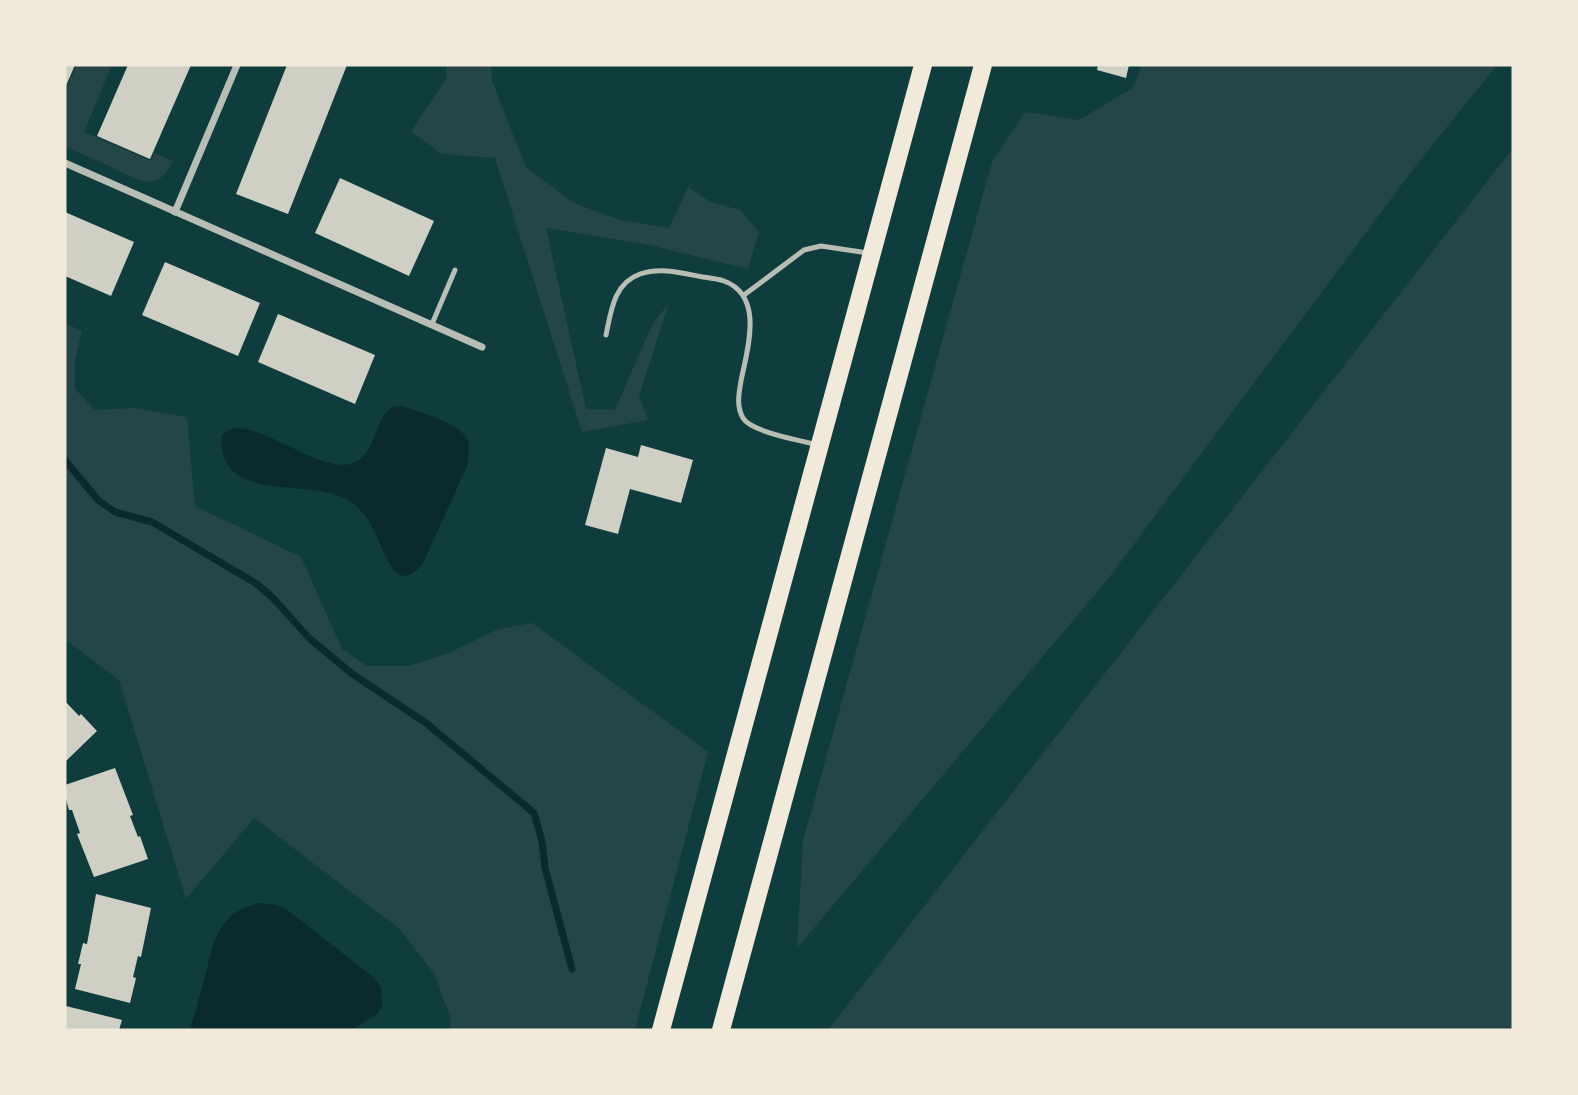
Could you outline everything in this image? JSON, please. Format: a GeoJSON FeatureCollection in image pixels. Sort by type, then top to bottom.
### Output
{"type":"FeatureCollection","features":[{"type":"Feature","properties":{"kind":"highway"},"geometry":{"type":"LineString","coordinates":[[661,1030],[923,65]]}},
{"type":"Feature","properties":{"kind":"highway"},"geometry":{"type":"LineString","coordinates":[[721,1030],[984,65]]}},
{"type":"Feature","properties":{"kind":"street"},"geometry":{"type":"LineString","coordinates":[[175,212],[237,65]]}},
{"type":"Feature","properties":{"kind":"street"},"geometry":{"type":"LineString","coordinates":[[65,163],[482,347]]}},
{"type":"Feature","properties":{"kind":"lane"},"geometry":{"type":"LineString","coordinates":[[744,295],[804,250],[821,246],[872,253]]}},
{"type":"Feature","properties":{"kind":"lane"},"geometry":{"type":"LineString","coordinates":[[432,324],[456,270]]}},
{"type":"Feature","properties":{"kind":"lane"},"geometry":{"type":"LineString","coordinates":[[606,335],[613,302],[629,278],[669,271],[724,281],[744,295],[749,310],[750,326],[739,396],[742,417],[748,424],[820,446]]}},
{"type":"Feature","properties":{"kind":"shaded area"},"geometry":{"type":"Polygon","coordinates":[[[77,65],[112,65],[84,132],[151,161],[155,153],[173,161],[168,171],[160,178],[151,181],[139,180],[65,146],[65,90],[77,65]]]}},
{"type":"Feature","properties":{"kind":"shaded area"},"geometry":{"type":"Polygon","coordinates":[[[446,65],[491,65],[492,81],[526,167],[574,203],[620,220],[669,228],[688,187],[711,202],[740,210],[759,232],[748,269],[645,244],[546,228],[586,409],[615,410],[653,323],[669,303],[639,396],[648,420],[582,432],[495,158],[442,154],[411,131],[447,78],[446,65]]]}},
{"type":"Feature","properties":{"kind":"shaded area"},"geometry":{"type":"Polygon","coordinates":[[[1142,65],[1497,65],[1417,164],[1108,579],[797,948],[803,841],[992,162],[1025,112],[1079,120],[1133,88],[1142,65]]]}},
{"type":"Feature","properties":{"kind":"shaded area"},"geometry":{"type":"Polygon","coordinates":[[[1513,148],[1513,1030],[828,1030],[1513,148]]]}},
{"type":"Feature","properties":{"kind":"shaded area"},"geometry":{"type":"Polygon","coordinates":[[[65,323],[82,331],[75,360],[75,389],[95,410],[134,408],[187,417],[195,506],[301,557],[342,649],[367,666],[409,666],[449,653],[498,629],[532,623],[708,752],[635,1030],[450,1030],[451,1020],[435,975],[400,929],[254,818],[186,899],[119,680],[65,639],[65,323]]]}},
{"type":"Feature","properties":{"kind":"shaded area"},"geometry":{"type":"Polygon","coordinates":[[[395,406],[403,406],[449,424],[464,435],[469,447],[468,464],[423,563],[406,576],[399,574],[388,562],[374,530],[350,501],[334,494],[250,480],[234,472],[224,457],[222,435],[231,429],[243,429],[257,432],[322,461],[350,464],[366,453],[383,417],[395,406]]]}},
{"type":"Feature","properties":{"kind":"shaded area"},"geometry":{"type":"Polygon","coordinates":[[[260,903],[277,905],[289,911],[374,978],[381,987],[382,1007],[377,1014],[352,1030],[190,1030],[211,951],[220,930],[235,913],[260,903]]]}},
{"type":"Feature","properties":{"kind":"building"},"geometry":{"type":"Polygon","coordinates":[[[65,65],[75,65],[65,88],[65,65]]]}},
{"type":"Feature","properties":{"kind":"building"},"geometry":{"type":"Polygon","coordinates":[[[128,65],[191,65],[150,159],[97,136],[128,65]]]}},
{"type":"Feature","properties":{"kind":"building"},"geometry":{"type":"Polygon","coordinates":[[[287,65],[347,65],[288,214],[236,194],[287,65]]]}},
{"type":"Feature","properties":{"kind":"building"},"geometry":{"type":"Polygon","coordinates":[[[1098,65],[1129,65],[1126,78],[1097,70],[1098,65]]]}},
{"type":"Feature","properties":{"kind":"building"},"geometry":{"type":"Polygon","coordinates":[[[340,178],[434,221],[409,276],[315,233],[340,178]]]}},
{"type":"Feature","properties":{"kind":"building"},"geometry":{"type":"Polygon","coordinates":[[[65,212],[134,242],[111,296],[65,276],[65,212]]]}},
{"type":"Feature","properties":{"kind":"building"},"geometry":{"type":"Polygon","coordinates":[[[165,262],[260,303],[238,356],[142,315],[165,262]]]}},
{"type":"Feature","properties":{"kind":"building"},"geometry":{"type":"Polygon","coordinates":[[[278,314],[375,355],[355,404],[258,362],[278,314]]]}},
{"type":"Feature","properties":{"kind":"building"},"geometry":{"type":"Polygon","coordinates":[[[641,445],[693,460],[681,503],[630,489],[618,534],[585,525],[606,448],[638,457],[641,445]]]}},
{"type":"Feature","properties":{"kind":"building"},"geometry":{"type":"Polygon","coordinates":[[[65,701],[97,731],[65,762],[65,701]]]}},
{"type":"Feature","properties":{"kind":"building"},"geometry":{"type":"Polygon","coordinates":[[[115,768],[133,815],[130,816],[148,859],[94,877],[77,834],[80,833],[72,810],[69,810],[65,785],[115,768]]]}},
{"type":"Feature","properties":{"kind":"building"},"geometry":{"type":"Polygon","coordinates":[[[96,894],[151,908],[141,957],[138,956],[133,977],[136,978],[130,1003],[75,989],[81,964],[78,964],[83,943],[87,944],[96,894]]]}},
{"type":"Feature","properties":{"kind":"building"},"geometry":{"type":"Polygon","coordinates":[[[66,1006],[122,1020],[119,1030],[65,1030],[66,1006]]]}},
{"type":"Feature","properties":{"kind":"waterway"},"geometry":{"type":"LineString","coordinates":[[65,460],[98,500],[115,512],[152,522],[257,584],[309,638],[351,673],[426,723],[534,813],[542,841],[545,868],[572,969]]}}]}
